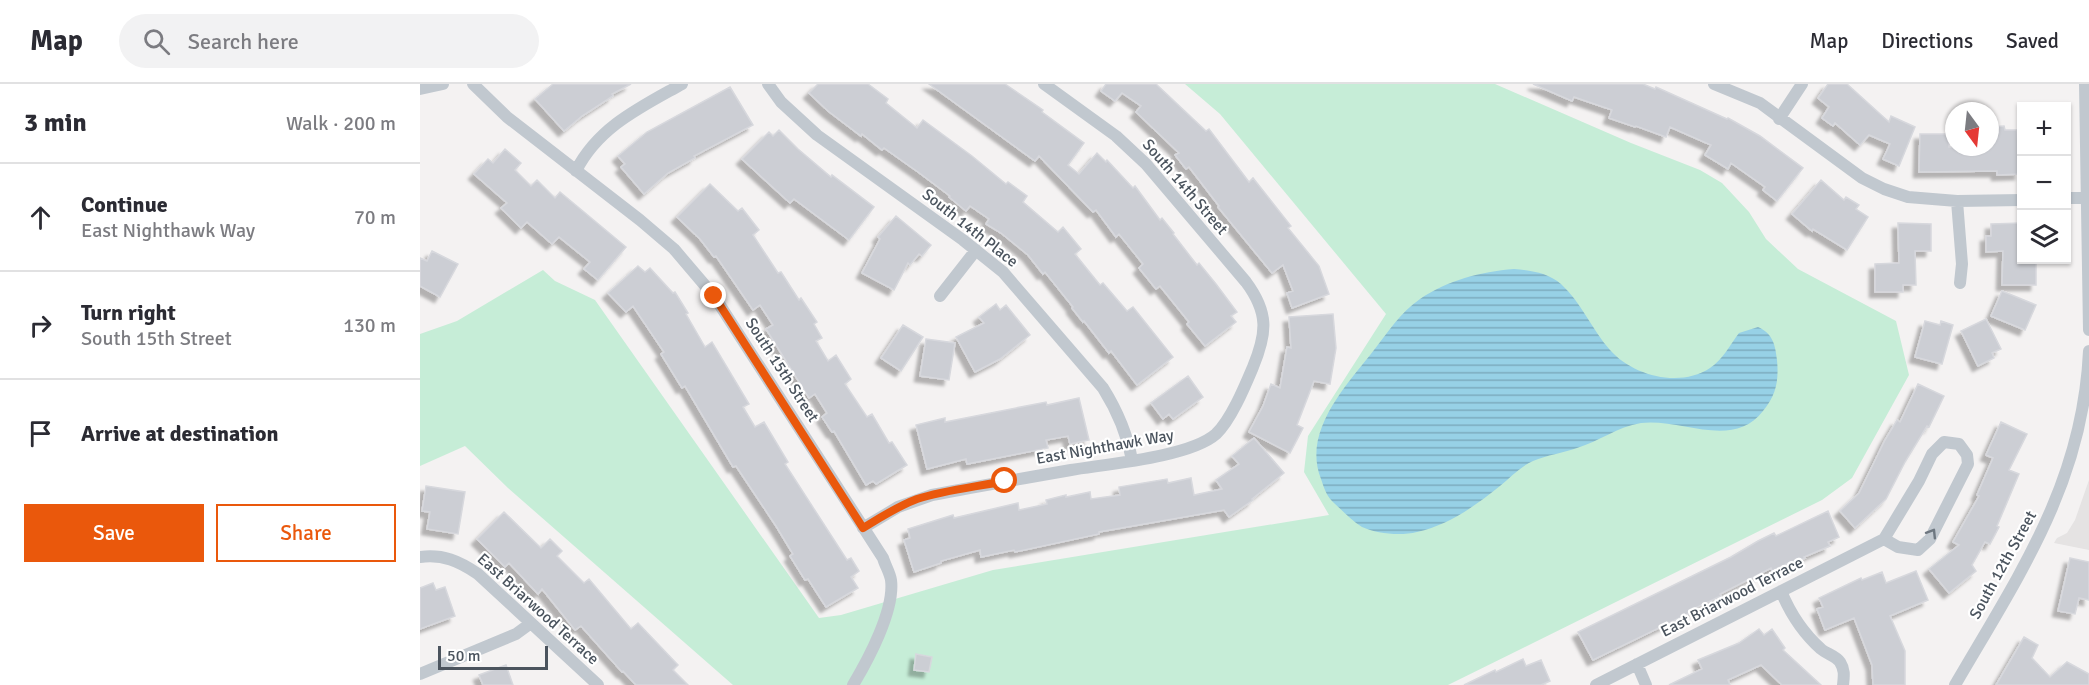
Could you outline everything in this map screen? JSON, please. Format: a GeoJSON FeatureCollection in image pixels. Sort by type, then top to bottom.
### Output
{"type":"FeatureCollection","features":[{"type":"Feature","properties":{"kind":"street"},"geometry":{"type":"LineString","coordinates":[[420,89],[443,84]]}},
{"type":"Feature","properties":{"kind":"street","name":"South 15th Street"},"geometry":{"type":"LineString","coordinates":[[473,84],[507,117],[674,249],[714,296],[883,558],[891,580],[890,598],[879,635],[853,685]]}},
{"type":"Feature","properties":{"kind":"street"},"geometry":{"type":"LineString","coordinates":[[576,171],[583,156],[610,127],[682,84]]}},
{"type":"Feature","properties":{"kind":"street","name":"South 14th Place"},"geometry":{"type":"LineString","coordinates":[[768,84],[781,102],[817,135],[1003,272],[1103,388],[1124,427],[1132,460]]}},
{"type":"Feature","properties":{"kind":"street","name":"South 14th Street"},"geometry":{"type":"LineString","coordinates":[[1044,84],[1116,136],[1154,172],[1254,292],[1263,316],[1263,339]]}},
{"type":"Feature","properties":{"kind":"street"},"geometry":{"type":"LineString","coordinates":[[1714,84],[1760,103],[1862,178],[1884,189],[1908,197],[1957,201],[2017,200]]}},
{"type":"Feature","properties":{"kind":"street"},"geometry":{"type":"LineString","coordinates":[[1779,119],[1802,84]]}},
{"type":"Feature","properties":{"kind":"street"},"geometry":{"type":"LineString","coordinates":[[2085,84],[2085,198],[2089,330]]}},
{"type":"Feature","properties":{"kind":"street"},"geometry":{"type":"LineString","coordinates":[[2071,198],[2085,198]]}},
{"type":"Feature","properties":{"kind":"street"},"geometry":{"type":"LineString","coordinates":[[1957,201],[1962,264],[1960,283]]}},
{"type":"Feature","properties":{"kind":"street"},"geometry":{"type":"LineString","coordinates":[[940,296],[976,250]]}},
{"type":"Feature","properties":{"kind":"street","name":"East Nighthawk Way"},"geometry":{"type":"LineString","coordinates":[[863,528],[898,507],[932,495],[1182,451],[1202,444],[1216,434],[1225,423],[1247,379],[1263,339]]}},
{"type":"Feature","properties":{"kind":"street","name":"South 12th Street"},"geometry":{"type":"LineString","coordinates":[[1954,685],[2030,556],[2059,494],[2079,429],[2089,351]]}},
{"type":"Feature","properties":{"kind":"street"},"geometry":{"type":"LineString","coordinates":[[1944,442],[1959,444],[1967,455],[1968,464],[1930,539],[1918,550],[1899,546],[1884,539],[1919,481],[1932,454],[1944,442]]}},
{"type":"Feature","properties":{"kind":"street","name":"East Briarwood Terrace"},"geometry":{"type":"LineString","coordinates":[[1596,685],[1884,539]]}},
{"type":"Feature","properties":{"kind":"street","name":"East Briarwood Terrace"},"geometry":{"type":"LineString","coordinates":[[420,557],[449,558],[464,564],[478,574],[598,685]]}},
{"type":"Feature","properties":{"kind":"street"},"geometry":{"type":"LineString","coordinates":[[1781,591],[1790,612],[1807,635],[1822,651],[1838,659],[1844,671],[1843,685]]}},
{"type":"Feature","properties":{"kind":"street"},"geometry":{"type":"LineString","coordinates":[[420,674],[516,634],[531,623]]}},
{"type":"Feature","properties":{"kind":"street"},"geometry":{"type":"LineString","coordinates":[[1637,664],[1646,685]]}},
{"type":"Feature","properties":{"kind":"shaded area"},"geometry":{"type":"Polygon","coordinates":[[[2089,480],[2089,550],[2054,543],[2057,538],[2067,533],[2075,520],[2089,480]]]}},
{"type":"Feature","properties":{"kind":"green space"},"geometry":{"type":"Polygon","coordinates":[[[1185,84],[1495,84],[1700,170],[1722,183],[1749,212],[1766,239],[1798,269],[1896,321],[1909,375],[1852,478],[1822,500],[1448,685],[733,685],[508,488],[465,446],[420,466],[420,334],[457,321],[543,270],[555,281],[595,300],[819,618],[841,615],[993,570],[1329,515],[1304,472],[1308,436],[1386,314],[1220,114],[1185,84]]]}},
{"type":"Feature","properties":{"kind":"water"},"geometry":{"type":"Polygon","coordinates":[[[1514,269],[1539,273],[1556,280],[1575,299],[1610,350],[1631,367],[1657,376],[1671,378],[1698,374],[1719,360],[1739,333],[1758,327],[1770,336],[1777,360],[1776,387],[1771,399],[1751,423],[1737,429],[1706,430],[1673,424],[1641,423],[1572,450],[1538,459],[1520,469],[1451,520],[1429,529],[1397,534],[1382,533],[1362,527],[1332,501],[1321,479],[1317,461],[1317,444],[1330,410],[1395,323],[1420,299],[1465,278],[1514,269]]]}},
{"type":"Feature","properties":{"kind":"building"},"geometry":{"type":"Polygon","coordinates":[[[553,84],[631,84],[612,94],[613,96],[564,131],[535,99],[553,84]]]}},
{"type":"Feature","properties":{"kind":"building"},"geometry":{"type":"Polygon","coordinates":[[[818,84],[868,84],[888,99],[886,103],[917,128],[923,120],[1006,184],[1008,182],[1027,196],[1023,202],[1058,232],[1063,227],[1081,249],[1075,254],[1100,285],[1103,283],[1127,311],[1133,307],[1173,357],[1137,385],[1111,351],[1109,353],[1083,322],[1045,272],[1043,274],[1028,255],[986,224],[989,219],[970,206],[966,211],[918,172],[884,148],[882,150],[862,134],[861,136],[828,111],[809,93],[818,84]]]}},
{"type":"Feature","properties":{"kind":"building"},"geometry":{"type":"Polygon","coordinates":[[[929,84],[1005,84],[1043,110],[1042,112],[1084,143],[1068,165],[1079,174],[1097,153],[1106,162],[1107,160],[1133,188],[1135,186],[1160,220],[1162,218],[1197,265],[1199,263],[1237,312],[1231,316],[1236,322],[1205,346],[1160,286],[1156,289],[1139,268],[1143,264],[1119,234],[1116,237],[1096,210],[1093,212],[1039,156],[1035,161],[929,84]]]}},
{"type":"Feature","properties":{"kind":"building"},"geometry":{"type":"Polygon","coordinates":[[[1106,84],[1156,84],[1206,131],[1209,129],[1249,182],[1253,178],[1291,226],[1288,228],[1319,266],[1329,294],[1292,308],[1287,293],[1293,291],[1283,265],[1272,273],[1218,207],[1189,167],[1186,169],[1175,155],[1179,153],[1136,112],[1141,106],[1122,93],[1115,101],[1101,91],[1106,84]]]}},
{"type":"Feature","properties":{"kind":"building"},"geometry":{"type":"Polygon","coordinates":[[[1533,84],[1643,84],[1655,89],[1656,87],[1728,118],[1760,136],[1803,168],[1777,201],[1763,190],[1765,187],[1731,163],[1728,169],[1705,155],[1711,145],[1670,127],[1666,137],[1635,127],[1609,118],[1612,110],[1574,97],[1572,101],[1533,84]]]}},
{"type":"Feature","properties":{"kind":"building"},"geometry":{"type":"Polygon","coordinates":[[[1828,84],[1847,84],[1889,122],[1891,116],[1915,127],[1899,166],[1883,159],[1890,144],[1869,135],[1860,145],[1835,123],[1833,126],[1822,118],[1829,107],[1818,98],[1828,84]]]}},
{"type":"Feature","properties":{"kind":"building"},"geometry":{"type":"Polygon","coordinates":[[[730,87],[753,125],[694,156],[695,158],[668,173],[644,194],[621,167],[625,164],[618,156],[647,132],[730,87]]]}},
{"type":"Feature","properties":{"kind":"building"},"geometry":{"type":"Polygon","coordinates":[[[1999,126],[2004,126],[2005,130],[2017,130],[2017,174],[1997,175],[1997,171],[1919,172],[1920,134],[1945,134],[1945,156],[1999,156],[1999,126]]]}},
{"type":"Feature","properties":{"kind":"building"},"geometry":{"type":"Polygon","coordinates":[[[779,130],[831,177],[832,175],[874,207],[849,240],[794,199],[790,203],[742,159],[769,132],[773,136],[779,130]]]}},
{"type":"Feature","properties":{"kind":"building"},"geometry":{"type":"Polygon","coordinates":[[[505,149],[521,163],[515,170],[531,186],[537,180],[555,198],[560,192],[626,247],[598,280],[584,269],[590,262],[559,237],[552,244],[527,222],[521,228],[501,208],[507,203],[474,174],[488,159],[493,163],[505,149]]]}},
{"type":"Feature","properties":{"kind":"building"},"geometry":{"type":"Polygon","coordinates":[[[1821,180],[1844,200],[1846,197],[1859,205],[1856,209],[1868,217],[1847,250],[1813,229],[1812,231],[1792,214],[1821,180]]]}},
{"type":"Feature","properties":{"kind":"building"},"geometry":{"type":"Polygon","coordinates":[[[710,184],[738,211],[742,208],[759,230],[753,235],[778,273],[781,272],[817,322],[814,324],[822,338],[816,341],[828,361],[836,355],[851,379],[845,384],[867,417],[872,414],[889,443],[892,442],[907,465],[876,484],[873,481],[866,485],[834,431],[832,432],[822,417],[827,413],[815,394],[809,398],[766,329],[773,325],[760,305],[753,310],[716,256],[714,257],[700,239],[677,217],[710,184]]]}},
{"type":"Feature","properties":{"kind":"building"},"geometry":{"type":"Polygon","coordinates":[[[896,216],[931,245],[922,256],[919,254],[910,265],[908,263],[894,290],[862,273],[880,239],[878,237],[896,216]]]}},
{"type":"Feature","properties":{"kind":"building"},"geometry":{"type":"Polygon","coordinates":[[[1898,223],[1931,224],[1931,251],[1915,251],[1916,285],[1903,285],[1903,292],[1875,292],[1875,264],[1899,263],[1898,223]]]}},
{"type":"Feature","properties":{"kind":"building"},"geometry":{"type":"Polygon","coordinates":[[[2017,223],[2017,264],[2036,264],[2036,285],[2002,285],[2003,251],[1986,252],[1986,236],[1991,236],[1991,224],[2017,223]]]}},
{"type":"Feature","properties":{"kind":"building"},"geometry":{"type":"Polygon","coordinates":[[[432,251],[458,264],[440,297],[420,286],[420,258],[427,261],[432,251]]]}},
{"type":"Feature","properties":{"kind":"building"},"geometry":{"type":"Polygon","coordinates":[[[638,266],[645,272],[650,268],[673,293],[675,292],[705,347],[712,342],[749,404],[743,407],[755,427],[764,422],[788,462],[785,464],[847,560],[851,558],[859,571],[851,577],[858,588],[826,607],[808,579],[805,580],[790,556],[793,554],[776,526],[736,466],[733,467],[685,386],[682,388],[661,354],[664,352],[633,306],[626,312],[608,293],[638,266]]]}},
{"type":"Feature","properties":{"kind":"building"},"geometry":{"type":"Polygon","coordinates":[[[2002,291],[2036,305],[2025,330],[1991,316],[2002,291]]]}},
{"type":"Feature","properties":{"kind":"building"},"geometry":{"type":"Polygon","coordinates":[[[996,304],[1000,310],[1006,305],[1030,335],[1000,359],[975,372],[956,337],[984,323],[979,317],[996,304]]]}},
{"type":"Feature","properties":{"kind":"building"},"geometry":{"type":"Polygon","coordinates":[[[1333,314],[1336,348],[1330,384],[1314,381],[1297,425],[1303,428],[1290,453],[1249,432],[1263,406],[1271,384],[1280,388],[1287,347],[1291,348],[1289,317],[1333,314]]]}},
{"type":"Feature","properties":{"kind":"building"},"geometry":{"type":"Polygon","coordinates":[[[1986,319],[2001,349],[1992,353],[1994,358],[1978,366],[1961,331],[1986,319]]]}},
{"type":"Feature","properties":{"kind":"building"},"geometry":{"type":"Polygon","coordinates":[[[1925,321],[1940,325],[1941,321],[1953,325],[1942,364],[1915,357],[1925,321]]]}},
{"type":"Feature","properties":{"kind":"building"},"geometry":{"type":"Polygon","coordinates":[[[903,325],[923,337],[901,371],[881,358],[903,325]]]}},
{"type":"Feature","properties":{"kind":"building"},"geometry":{"type":"Polygon","coordinates":[[[926,339],[955,343],[949,380],[920,376],[926,339]]]}},
{"type":"Feature","properties":{"kind":"building"},"geometry":{"type":"Polygon","coordinates":[[[1188,376],[1203,397],[1173,419],[1169,414],[1163,419],[1151,403],[1188,376]]]}},
{"type":"Feature","properties":{"kind":"building"},"geometry":{"type":"Polygon","coordinates":[[[1918,384],[1944,396],[1929,427],[1927,426],[1905,462],[1886,499],[1855,528],[1840,511],[1859,493],[1885,440],[1897,420],[1900,422],[1918,384]]]}},
{"type":"Feature","properties":{"kind":"building"},"geometry":{"type":"Polygon","coordinates":[[[1079,398],[1089,440],[1070,444],[1068,436],[1046,440],[1048,448],[967,464],[966,459],[927,469],[916,425],[945,418],[945,422],[1046,402],[1047,405],[1079,398]]]}},
{"type":"Feature","properties":{"kind":"building"},"geometry":{"type":"Polygon","coordinates":[[[2001,422],[2027,434],[2009,470],[2019,474],[1997,526],[1999,527],[1990,544],[1985,542],[1972,565],[1976,571],[1949,593],[1929,569],[1959,545],[1953,542],[1979,496],[1977,495],[1993,458],[1986,455],[2001,422]]]}},
{"type":"Feature","properties":{"kind":"building"},"geometry":{"type":"Polygon","coordinates":[[[1254,438],[1284,473],[1229,517],[1224,510],[1099,532],[1099,534],[1015,552],[1014,550],[981,557],[980,550],[941,561],[941,563],[914,572],[904,540],[910,538],[908,529],[953,515],[954,518],[1018,503],[1019,510],[1047,504],[1046,500],[1066,495],[1066,497],[1090,492],[1091,499],[1120,495],[1119,487],[1167,479],[1168,483],[1191,478],[1194,495],[1222,489],[1216,480],[1239,464],[1232,456],[1254,438]]]}},
{"type":"Feature","properties":{"kind":"building"},"geometry":{"type":"Polygon","coordinates":[[[426,486],[465,492],[458,534],[427,529],[430,512],[422,511],[426,486]]]}},
{"type":"Feature","properties":{"kind":"building"},"geometry":{"type":"Polygon","coordinates":[[[1828,511],[1839,537],[1828,542],[1830,546],[1791,565],[1790,562],[1772,571],[1771,568],[1695,608],[1696,610],[1593,660],[1578,632],[1731,557],[1774,533],[1776,536],[1828,511]]]}},
{"type":"Feature","properties":{"kind":"building"},"geometry":{"type":"Polygon","coordinates":[[[504,512],[541,548],[550,539],[562,551],[557,556],[584,583],[589,579],[631,629],[638,623],[678,665],[673,670],[688,685],[636,685],[581,626],[575,630],[542,589],[538,594],[509,563],[505,567],[477,539],[504,512]]]}},
{"type":"Feature","properties":{"kind":"building"},"geometry":{"type":"Polygon","coordinates":[[[2070,558],[2089,562],[2089,600],[2079,598],[2075,614],[2058,611],[2070,558]]]}},
{"type":"Feature","properties":{"kind":"building"},"geometry":{"type":"Polygon","coordinates":[[[1916,571],[1928,600],[1890,616],[1905,651],[1905,685],[1873,685],[1872,665],[1854,618],[1825,630],[1817,609],[1823,607],[1819,598],[1861,578],[1862,580],[1882,572],[1886,583],[1916,571]]]}},
{"type":"Feature","properties":{"kind":"building"},"geometry":{"type":"Polygon","coordinates":[[[433,583],[436,590],[445,587],[455,616],[420,629],[420,588],[433,583]]]}},
{"type":"Feature","properties":{"kind":"building"},"geometry":{"type":"Polygon","coordinates":[[[1759,629],[1764,635],[1772,629],[1785,648],[1783,650],[1821,685],[1782,685],[1761,665],[1728,680],[1730,685],[1669,685],[1702,669],[1698,660],[1739,643],[1759,629]]]}},
{"type":"Feature","properties":{"kind":"building"},"geometry":{"type":"Polygon","coordinates":[[[2024,637],[2038,645],[2032,658],[2050,677],[2067,662],[2089,674],[2089,685],[1996,685],[2024,637]]]}},
{"type":"Feature","properties":{"kind":"building"},"geometry":{"type":"Polygon","coordinates":[[[916,654],[932,657],[929,672],[914,670],[916,654]]]}},
{"type":"Feature","properties":{"kind":"building"},"geometry":{"type":"Polygon","coordinates":[[[1523,659],[1526,666],[1541,660],[1550,681],[1541,685],[1464,685],[1495,670],[1496,672],[1523,659]]]}},
{"type":"Feature","properties":{"kind":"building"},"geometry":{"type":"Polygon","coordinates":[[[506,665],[513,685],[483,685],[479,675],[506,665]]]}},
{"type":"Feature","properties":{"kind":"route"},"geometry":{"type":"LineString","coordinates":[[714,296],[863,528],[898,507],[916,500],[1005,481]]}}]}
